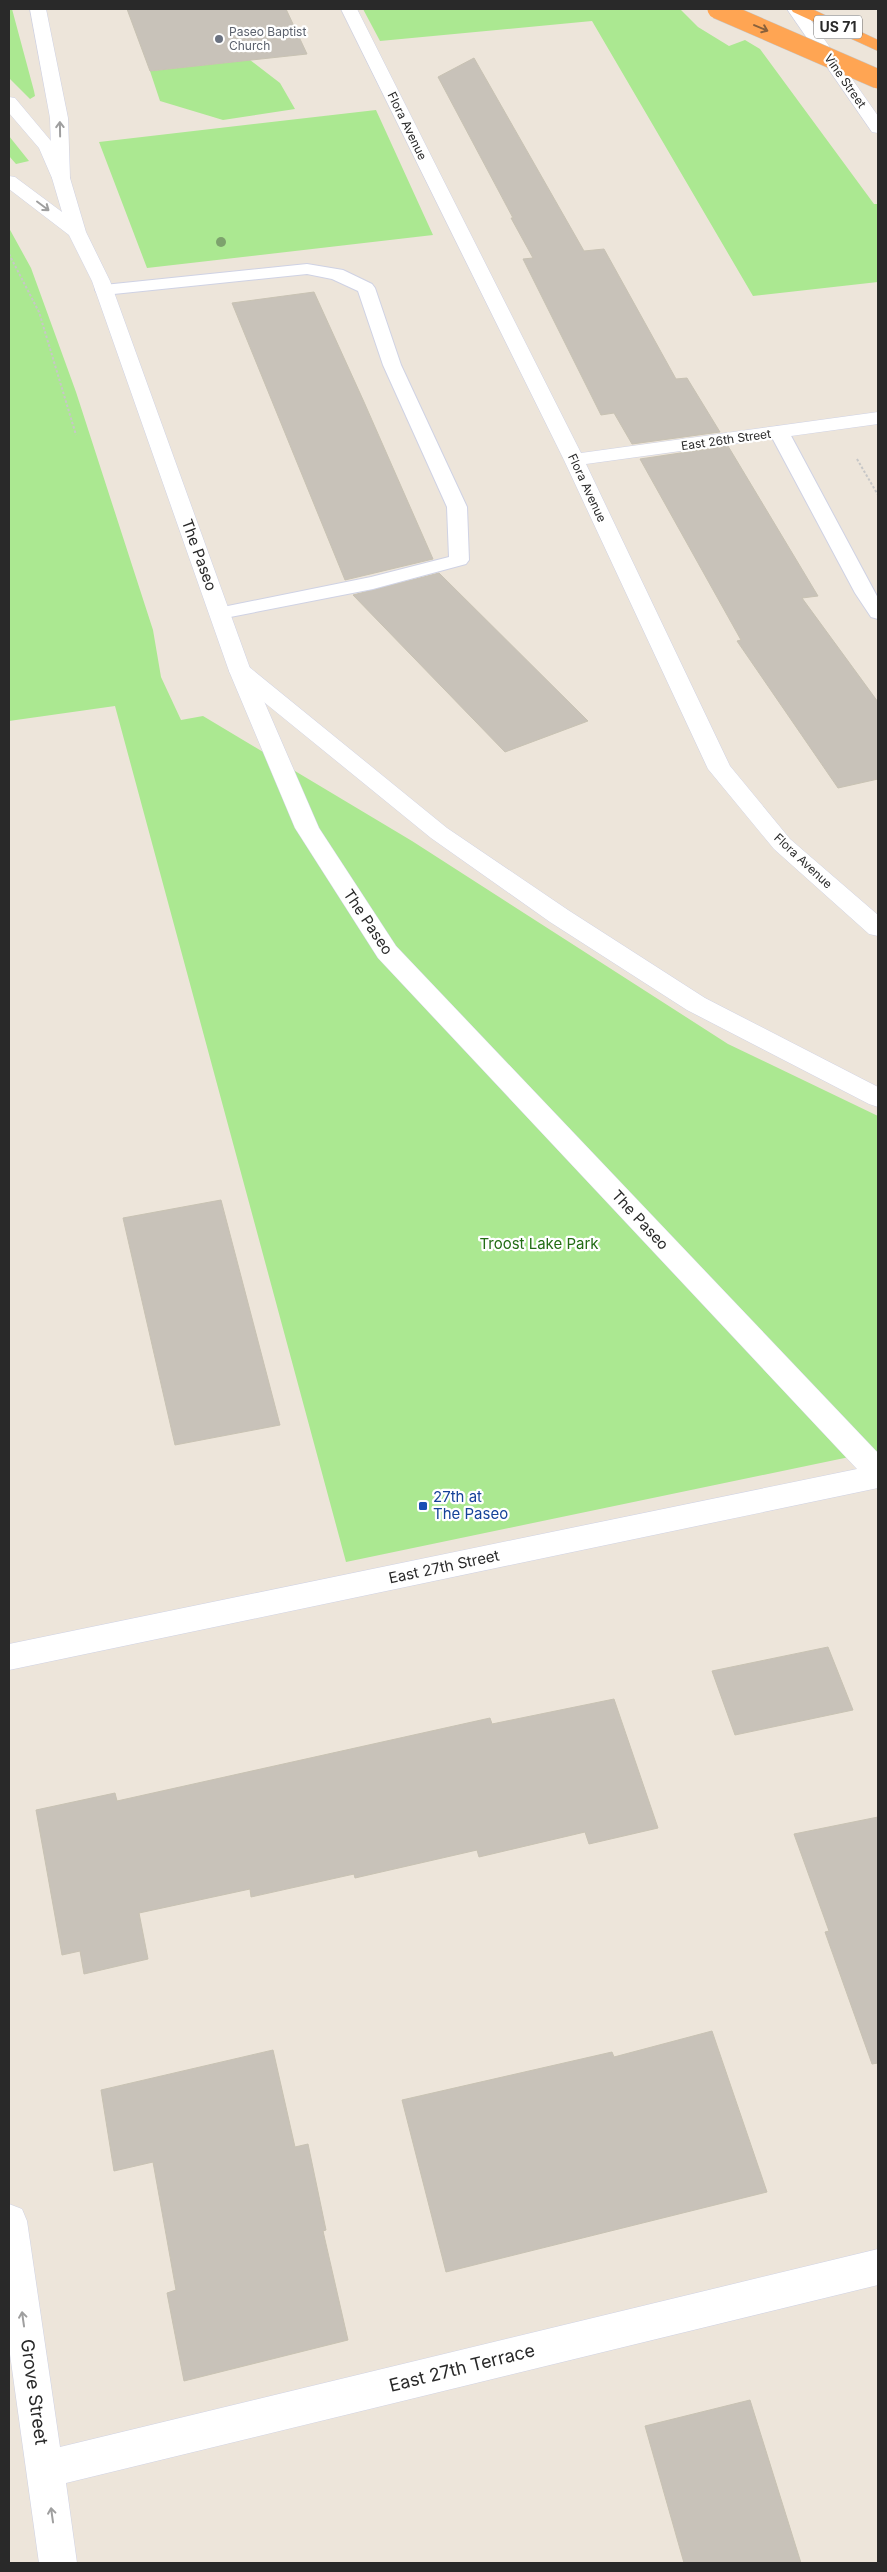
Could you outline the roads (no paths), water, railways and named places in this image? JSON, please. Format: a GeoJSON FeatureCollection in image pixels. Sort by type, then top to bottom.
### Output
{"type":"FeatureCollection","features":[{"type":"Feature","properties":{"kind":"highway"},"geometry":{"type":"LineString","coordinates":[[717,9],[878,79]]}},
{"type":"Feature","properties":{"kind":"highway","name":"US 71"},"geometry":{"type":"LineString","coordinates":[[799,9],[878,46]]}},
{"type":"Feature","properties":{"kind":"street"},"geometry":{"type":"LineString","coordinates":[[38,9],[59,118],[61,178]]}},
{"type":"Feature","properties":{"kind":"street","name":"Flora Avenue"},"geometry":{"type":"LineString","coordinates":[[349,9],[574,460],[720,769],[782,844],[878,928]]}},
{"type":"Feature","properties":{"kind":"street","name":"Vine Street"},"geometry":{"type":"LineString","coordinates":[[795,9],[878,128]]}},
{"type":"Feature","properties":{"kind":"street","name":"The Paseo"},"geometry":{"type":"LineString","coordinates":[[9,102],[47,147],[61,178],[77,232],[104,290],[240,671],[307,828],[387,952],[878,1472]]}},
{"type":"Feature","properties":{"kind":"street","name":"The Paseo"},"geometry":{"type":"LineString","coordinates":[[9,180],[77,232]]}},
{"type":"Feature","properties":{"kind":"street","name":"East 26th Street"},"geometry":{"type":"LineString","coordinates":[[574,460],[878,418]]}},
{"type":"Feature","properties":{"kind":"street"},"geometry":{"type":"LineString","coordinates":[[240,671],[439,833],[559,916],[696,1004],[878,1098]]}},
{"type":"Feature","properties":{"kind":"street","name":"East 27th Street"},"geometry":{"type":"LineString","coordinates":[[9,1657],[878,1476]]}},
{"type":"Feature","properties":{"kind":"street","name":"Grove Street"},"geometry":{"type":"LineString","coordinates":[[9,2221],[58,2563]]}},
{"type":"Feature","properties":{"kind":"street","name":"East 27th Terrace"},"geometry":{"type":"LineString","coordinates":[[46,2469],[878,2267]]}},
{"type":"Feature","properties":{"kind":"lane"},"geometry":{"type":"LineString","coordinates":[[104,290],[307,269],[337,274],[366,288],[392,366],[457,507],[459,560],[373,583],[220,613]]}},
{"type":"Feature","properties":{"kind":"lane"},"geometry":{"type":"LineString","coordinates":[[779,432],[865,594],[878,612]]}},
{"type":"Feature","properties":{"kind":"place","name":"Paseo Baptist Church"},"geometry":{"type":"Point","coordinates":[219,39]}},
{"type":"Feature","properties":{"kind":"place","name":"27th at The Paseo"},"geometry":{"type":"Point","coordinates":[423,1506]}},
{"type":"Feature","properties":{"kind":"park label","name":"Troost Lake Park"},"geometry":{"type":"Point","coordinates":[539,1244]}}]}
